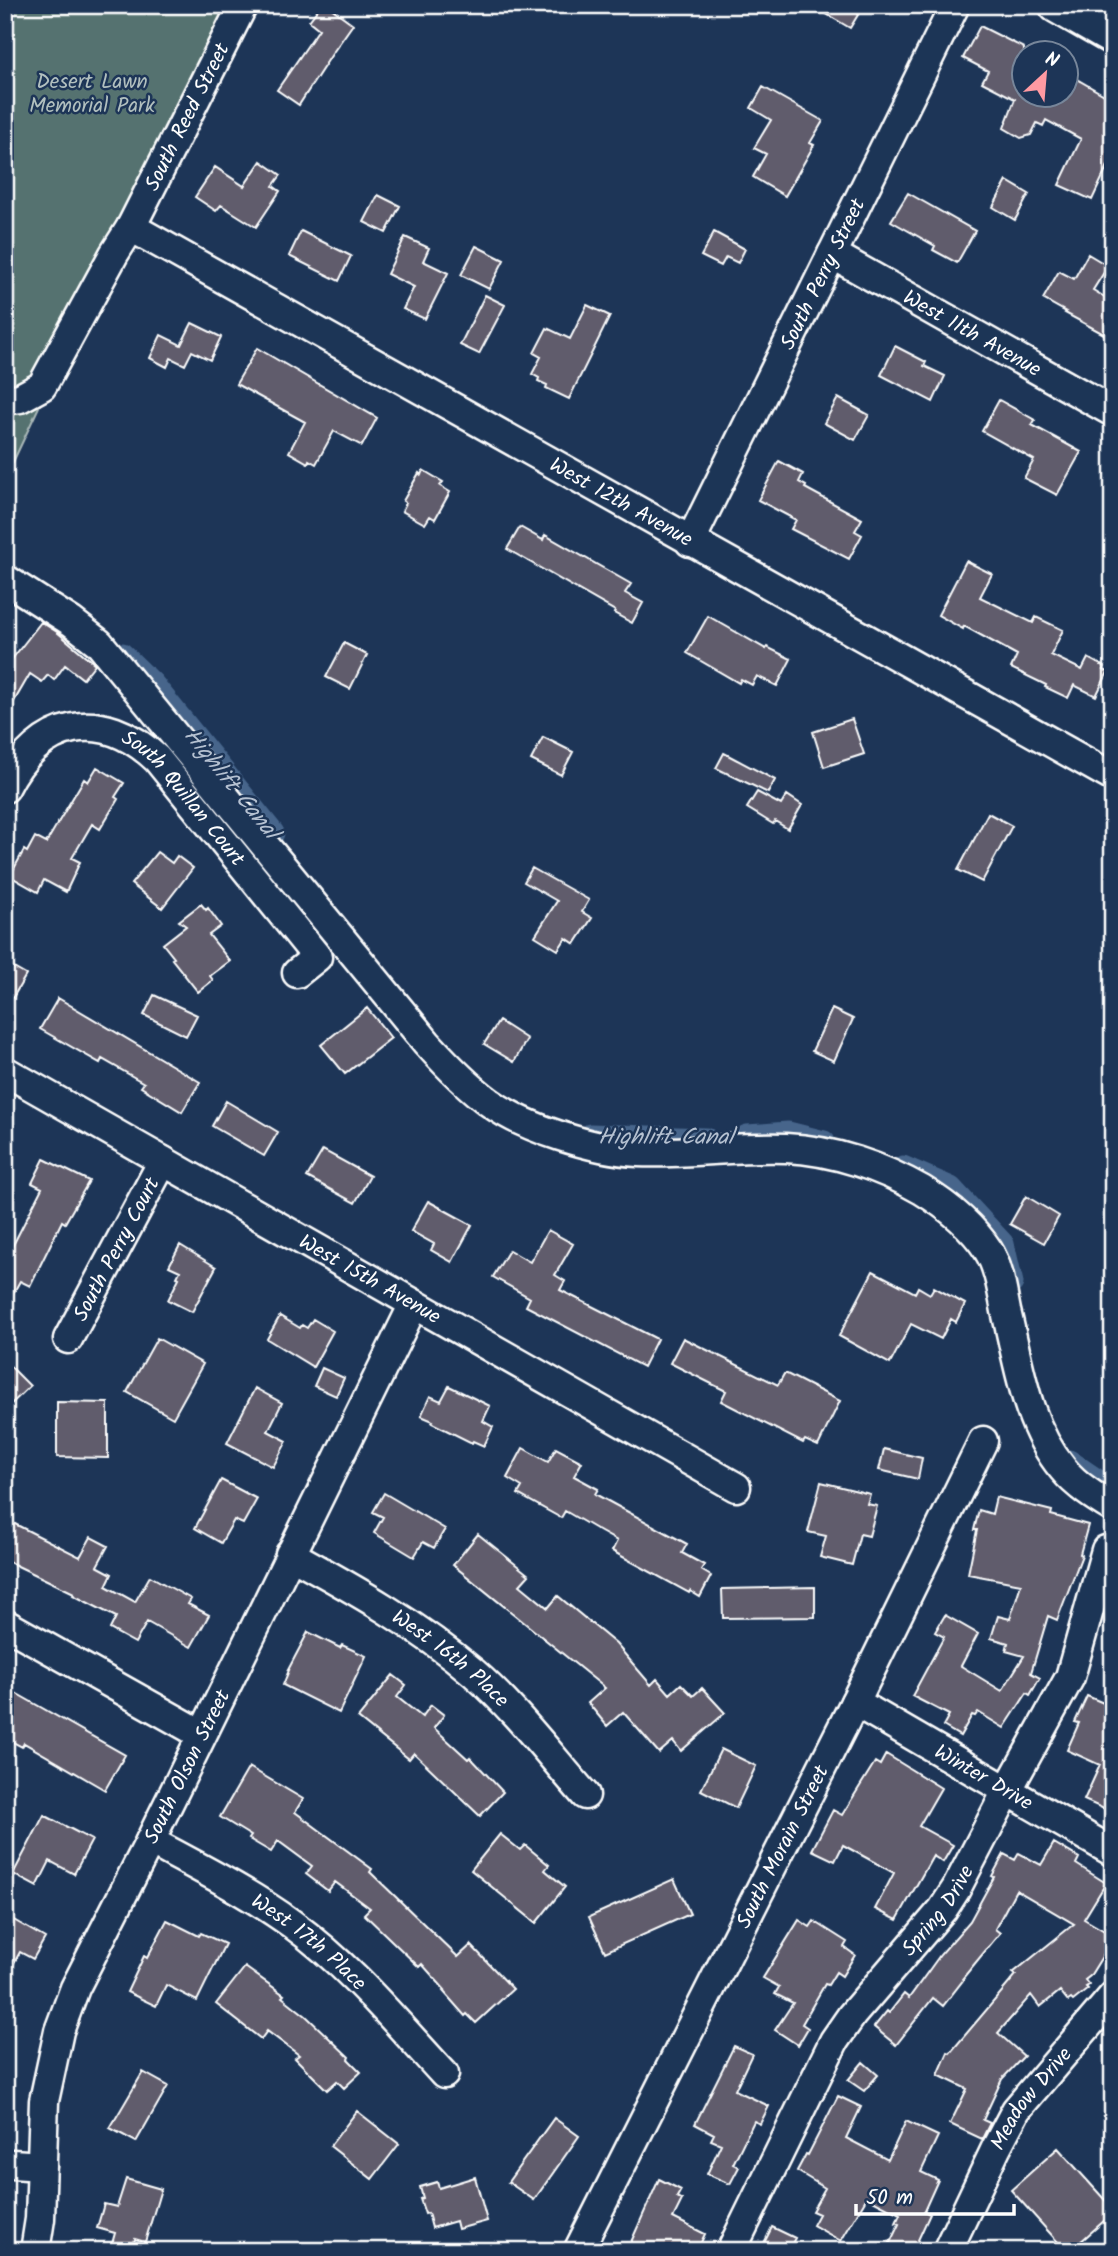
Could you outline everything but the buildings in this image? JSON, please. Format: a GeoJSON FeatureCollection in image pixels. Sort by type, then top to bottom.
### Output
{"type":"FeatureCollection","features":[{"type":"Feature","properties":{"kind":"main road"},"geometry":{"type":"LineString","coordinates":[[1057,5],[1113,37]]}},
{"type":"Feature","properties":{"kind":"street","name":"South Reed Street"},"geometry":{"type":"LineString","coordinates":[[5,400],[20,398],[42,386],[131,227],[243,5]]}},
{"type":"Feature","properties":{"kind":"street","name":"South Perry Street"},"geometry":{"type":"LineString","coordinates":[[690,542],[955,5]]}},
{"type":"Feature","properties":{"kind":"street","name":"West 12th Avenue"},"geometry":{"type":"LineString","coordinates":[[131,227],[1113,777]]}},
{"type":"Feature","properties":{"kind":"street","name":"West 11th Avenue"},"geometry":{"type":"LineString","coordinates":[[832,254],[1113,412]]}},
{"type":"Feature","properties":{"kind":"street"},"geometry":{"type":"LineString","coordinates":[[5,579],[72,622],[99,643],[427,1044],[490,1103],[567,1139],[637,1152],[785,1148],[813,1150],[862,1163],[920,1189],[952,1210],[990,1252],[1001,1288],[1020,1375],[1046,1443],[1063,1469],[1087,1492],[1113,1508]]}},
{"type":"Feature","properties":{"kind":"street","name":"South Quillan Court"},"geometry":{"type":"LineString","coordinates":[[5,788],[21,761],[33,749],[47,737],[65,729],[81,726],[102,728],[136,741],[157,759],[317,957],[298,973]]}},
{"type":"Feature","properties":{"kind":"street","name":"West 15th Avenue"},"geometry":{"type":"LineString","coordinates":[[5,1072],[736,1487]]}},
{"type":"Feature","properties":{"kind":"street","name":"South Perry Court"},"geometry":{"type":"LineString","coordinates":[[68,1339],[163,1161]]}},
{"type":"Feature","properties":{"kind":"street","name":"South Olson Street"},"geometry":{"type":"LineString","coordinates":[[35,2251],[40,2219],[44,2101],[59,2031],[75,1988],[414,1304]]}},
{"type":"Feature","properties":{"kind":"street","name":"South Morain Street"},"geometry":{"type":"LineString","coordinates":[[578,2251],[855,1702],[983,1441]]}},
{"type":"Feature","properties":{"kind":"street","name":"Spring Drive"},"geometry":{"type":"LineString","coordinates":[[731,2251],[834,2041],[852,2015],[943,1909],[956,1889],[1070,1677],[1106,1550]]}},
{"type":"Feature","properties":{"kind":"street","name":"West 16th Place"},"geometry":{"type":"LineString","coordinates":[[290,1554],[382,1606],[434,1641],[475,1674],[516,1715],[585,1796]]}},
{"type":"Feature","properties":{"kind":"street"},"geometry":{"type":"LineString","coordinates":[[5,1624],[201,1734]]}},
{"type":"Feature","properties":{"kind":"street","name":"Winter Drive"},"geometry":{"type":"LineString","coordinates":[[855,1702],[1113,1852]]}},
{"type":"Feature","properties":{"kind":"street","name":"West 17th Place"},"geometry":{"type":"LineString","coordinates":[[150,1841],[247,1895],[293,1925],[347,1971],[444,2074]]}},
{"type":"Feature","properties":{"kind":"street","name":"Meadow Drive"},"geometry":{"type":"LineString","coordinates":[[947,2251],[1016,2110],[1113,1996]]}},
{"type":"Feature","properties":{"kind":"street"},"geometry":{"type":"LineString","coordinates":[[12,2164],[42,2166]]}},
{"type":"Feature","properties":{"kind":"green space","name":"Desert Lawn Memorial Park"},"geometry":{"type":"Polygon","coordinates":[[[5,5],[228,5],[5,479],[5,5]]]}},
{"type":"Feature","properties":{"kind":"waterway","name":"Highlift Canal"},"geometry":{"type":"LineString","coordinates":[[122,654],[152,683],[273,833]]}},
{"type":"Feature","properties":{"kind":"waterway","name":"Highlift Canal"},"geometry":{"type":"LineString","coordinates":[[747,1136],[788,1133],[824,1142]]}},
{"type":"Feature","properties":{"kind":"waterway","name":"Highlift Canal"},"geometry":{"type":"LineString","coordinates":[[590,1135],[706,1139]]}},
{"type":"Feature","properties":{"kind":"waterway","name":"Highlift Canal"},"geometry":{"type":"LineString","coordinates":[[903,1167],[951,1188],[1003,1244],[1012,1283]]}},
{"type":"Feature","properties":{"kind":"waterway","name":"Highlift Canal"},"geometry":{"type":"LineString","coordinates":[[1069,1461],[1113,1491]]}}]}
